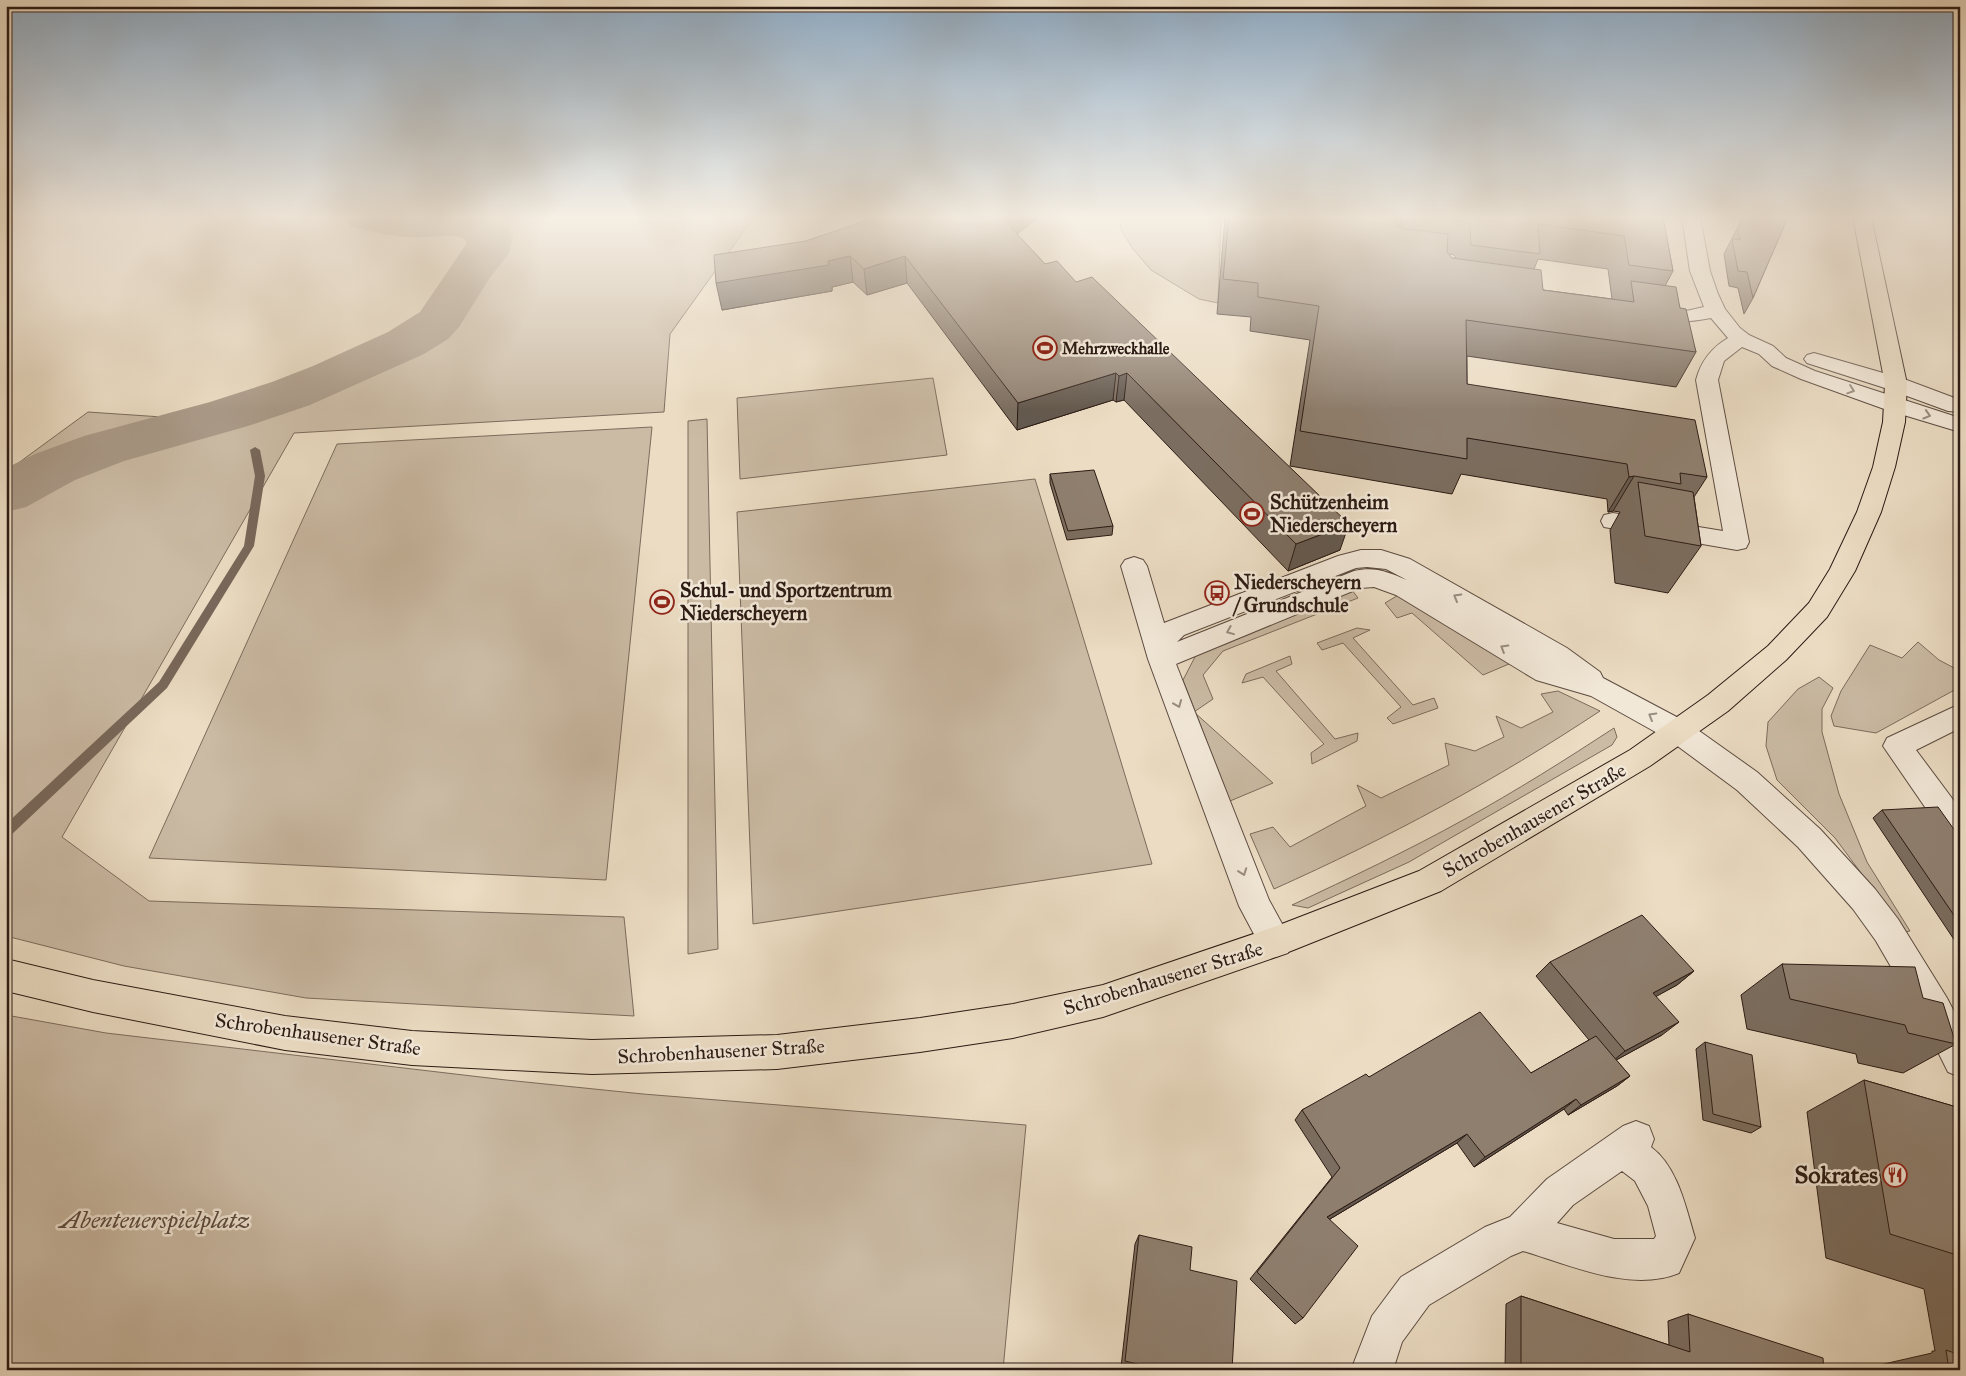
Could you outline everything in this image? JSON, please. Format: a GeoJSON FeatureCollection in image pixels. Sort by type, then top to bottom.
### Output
{"type":"FeatureCollection","features":[{"type":"Feature","properties":{"kind":"main road","name":"Schrobenhausener Straße"},"geometry":{"type":"LineString","coordinates":[[6,975],[93,996],[285,1033],[412,1048],[592,1057],[641,1056],[778,1052],[920,1035],[1013,1021],[1104,1001],[1276,942],[1430,881],[1640,758],[1718,703],[1770,659],[1818,610],[1842,571],[1869,512],[1884,467],[1894,422],[1896,395],[1874,281]]}},
{"type":"Feature","properties":{"kind":"street"},"geometry":{"type":"LineString","coordinates":[[1704,281],[1716,311],[1733,332],[1742,339],[1766,350],[1779,362],[1808,374],[1896,395],[1960,407]]}},
{"type":"Feature","properties":{"kind":"street"},"geometry":{"type":"LineString","coordinates":[[1629,309],[1686,317],[1716,311]]}},
{"type":"Feature","properties":{"kind":"street"},"geometry":{"type":"LineString","coordinates":[[1613,520],[1737,542],[1707,380],[1710,365],[1721,351],[1730,344],[1742,339]]}},
{"type":"Feature","properties":{"kind":"street"},"geometry":{"type":"LineString","coordinates":[[1896,395],[1960,425]]}},
{"type":"Feature","properties":{"kind":"street"},"geometry":{"type":"LineString","coordinates":[[1134,566],[1161,659],[1255,906],[1276,942]]}},
{"type":"Feature","properties":{"kind":"street"},"geometry":{"type":"LineString","coordinates":[[1161,659],[1354,580],[1367,577],[1376,578],[1404,588],[1546,673],[1574,679],[1601,688],[1678,731],[1715,756],[1776,807],[1809,838],[1864,899],[1887,930],[1935,1010],[1960,1060]]}},
{"type":"Feature","properties":{"kind":"street"},"geometry":{"type":"LineString","coordinates":[[1960,715],[1897,746],[1960,833]]}},
{"type":"Feature","properties":{"kind":"street"},"geometry":{"type":"LineString","coordinates":[[1372,1370],[1386,1330],[1415,1291],[1499,1241],[1523,1232],[1560,1192],[1629,1144],[1648,1168],[1666,1200],[1676,1238],[1665,1259],[1614,1259],[1523,1232]]}},
{"type":"Feature","properties":{"kind":"green space"},"geometry":{"type":"Polygon","coordinates":[[[470,281],[708,281],[670,334],[664,412],[294,433],[62,837],[149,901],[624,917],[634,1016],[306,998],[124,966],[6,936],[6,499],[43,475],[83,457],[293,400],[375,368],[416,349],[441,333],[411,328],[448,310],[461,290],[470,281]]]}},
{"type":"Feature","properties":{"kind":"green space"},"geometry":{"type":"Polygon","coordinates":[[[1170,281],[1219,281],[1218,303],[1199,299],[1170,281]]]}},
{"type":"Feature","properties":{"kind":"green space"},"geometry":{"type":"Polygon","coordinates":[[[933,378],[947,455],[740,479],[737,398],[933,378]]]}},
{"type":"Feature","properties":{"kind":"green space"},"geometry":{"type":"Polygon","coordinates":[[[229,401],[224,406],[129,432],[73,452],[6,489],[6,472],[88,412],[162,417],[229,401]]]}},
{"type":"Feature","properties":{"kind":"green space"},"geometry":{"type":"Polygon","coordinates":[[[707,419],[718,949],[688,954],[688,421],[707,419]]]}},
{"type":"Feature","properties":{"kind":"green space"},"geometry":{"type":"Polygon","coordinates":[[[652,427],[606,880],[149,858],[337,444],[652,427]]]}},
{"type":"Feature","properties":{"kind":"green space"},"geometry":{"type":"Polygon","coordinates":[[[1035,479],[1152,864],[753,924],[737,512],[1035,479]]]}},
{"type":"Feature","properties":{"kind":"green space"},"geometry":{"type":"Polygon","coordinates":[[[1352,590],[1358,598],[1223,651],[1203,675],[1213,699],[1195,711],[1183,680],[1197,653],[1352,590]]]}},
{"type":"Feature","properties":{"kind":"green space"},"geometry":{"type":"Polygon","coordinates":[[[1400,594],[1516,661],[1483,675],[1412,613],[1397,618],[1385,603],[1400,594]]]}},
{"type":"Feature","properties":{"kind":"green space"},"geometry":{"type":"Polygon","coordinates":[[[1357,628],[1370,630],[1353,638],[1413,705],[1434,698],[1438,708],[1393,724],[1387,718],[1401,707],[1343,643],[1322,650],[1317,643],[1357,628]]]}},
{"type":"Feature","properties":{"kind":"green space"},"geometry":{"type":"Polygon","coordinates":[[[1918,642],[1939,660],[1960,671],[1960,687],[1876,733],[1834,726],[1831,716],[1841,691],[1870,645],[1902,658],[1918,642]]]}},
{"type":"Feature","properties":{"kind":"green space"},"geometry":{"type":"Polygon","coordinates":[[[1290,656],[1292,664],[1276,671],[1335,739],[1358,733],[1357,741],[1312,764],[1311,753],[1324,744],[1263,677],[1242,683],[1246,674],[1290,656]]]}},
{"type":"Feature","properties":{"kind":"green space"},"geometry":{"type":"Polygon","coordinates":[[[1819,677],[1833,688],[1822,709],[1822,732],[1839,794],[1867,862],[1910,931],[1905,932],[1835,838],[1777,780],[1766,746],[1768,722],[1798,689],[1819,677]]]}},
{"type":"Feature","properties":{"kind":"green space"},"geometry":{"type":"Polygon","coordinates":[[[1558,691],[1600,711],[1521,761],[1441,807],[1274,889],[1250,834],[1273,827],[1290,847],[1366,806],[1357,785],[1381,798],[1449,765],[1445,743],[1475,751],[1504,737],[1496,716],[1521,728],[1553,712],[1541,694],[1558,691]]]}},
{"type":"Feature","properties":{"kind":"green space"},"geometry":{"type":"Polygon","coordinates":[[[1196,714],[1273,783],[1230,801],[1196,714]]]}},
{"type":"Feature","properties":{"kind":"green space"},"geometry":{"type":"Polygon","coordinates":[[[1614,728],[1617,737],[1612,745],[1409,862],[1308,908],[1292,905],[1379,864],[1465,819],[1540,775],[1614,728]]]}},
{"type":"Feature","properties":{"kind":"green space","name":"Abenteuerspielplatz"},"geometry":{"type":"Polygon","coordinates":[[[6,1015],[106,1033],[506,1080],[643,1094],[1026,1125],[1003,1370],[6,1370],[6,1015]]]}},
{"type":"Feature","properties":{"kind":"building"},"geometry":{"type":"Polygon","coordinates":[[[924,281],[1096,281],[1349,524],[1296,544],[1127,373],[1119,376],[1116,373],[1018,403],[924,281]]]}},
{"type":"Feature","properties":{"kind":"building"},"geometry":{"type":"Polygon","coordinates":[[[1242,281],[1542,281],[1543,290],[1634,302],[1631,281],[1676,287],[1680,308],[1686,309],[1696,352],[1466,320],[1467,384],[1695,420],[1707,477],[1680,473],[1681,484],[1634,476],[1629,477],[1627,464],[1467,438],[1467,459],[1300,431],[1319,306],[1258,297],[1258,283],[1242,281]]]}},
{"type":"Feature","properties":{"kind":"building"},"geometry":{"type":"Polygon","coordinates":[[[1749,281],[1760,281],[1753,298],[1749,281]]]}},
{"type":"Feature","properties":{"kind":"building"},"geometry":{"type":"Polygon","coordinates":[[[1094,470],[1113,526],[1068,531],[1050,474],[1094,470]]]}},
{"type":"Feature","properties":{"kind":"building"},"geometry":{"type":"Polygon","coordinates":[[[1638,482],[1693,492],[1701,546],[1645,536],[1638,482]]]}},
{"type":"Feature","properties":{"kind":"building"},"geometry":{"type":"Polygon","coordinates":[[[1938,807],[1960,836],[1960,924],[1882,810],[1938,807]]]}},
{"type":"Feature","properties":{"kind":"building"},"geometry":{"type":"Polygon","coordinates":[[[1642,915],[1694,971],[1653,993],[1679,1022],[1625,1051],[1550,962],[1642,915]]]}},
{"type":"Feature","properties":{"kind":"building"},"geometry":{"type":"Polygon","coordinates":[[[1782,964],[1915,967],[1923,998],[1943,1003],[1956,1044],[1908,1033],[1905,1025],[1790,999],[1782,964]]]}},
{"type":"Feature","properties":{"kind":"building"},"geometry":{"type":"Polygon","coordinates":[[[1480,1012],[1531,1073],[1596,1036],[1630,1076],[1581,1105],[1576,1099],[1485,1157],[1467,1134],[1327,1217],[1358,1246],[1303,1318],[1257,1272],[1340,1168],[1302,1110],[1366,1074],[1369,1077],[1480,1012]]]}},
{"type":"Feature","properties":{"kind":"building"},"geometry":{"type":"Polygon","coordinates":[[[1705,1042],[1752,1055],[1761,1127],[1713,1114],[1705,1042]]]}},
{"type":"Feature","properties":{"kind":"building"},"geometry":{"type":"Polygon","coordinates":[[[1864,1080],[1960,1108],[1960,1256],[1890,1234],[1864,1080]]]}},
{"type":"Feature","properties":{"kind":"building"},"geometry":{"type":"Polygon","coordinates":[[[1139,1235],[1192,1247],[1190,1270],[1237,1281],[1232,1370],[1161,1370],[1125,1361],[1139,1235]]]}},
{"type":"Feature","properties":{"kind":"building"},"geometry":{"type":"Polygon","coordinates":[[[1521,1296],[1690,1352],[1688,1314],[1823,1358],[1824,1370],[1521,1370],[1521,1296]]]}},
{"type":"Feature","properties":{"kind":"building"},"geometry":{"type":"Polygon","coordinates":[[[1946,1350],[1960,1355],[1960,1370],[1949,1370],[1946,1350]]]}},
{"type":"Feature","properties":{"kind":"waterway"},"geometry":{"type":"LineString","coordinates":[[6,493],[30,479],[79,457],[270,401],[311,386],[406,343],[423,334],[442,317],[464,281]]}},
{"type":"Feature","properties":{"kind":"waterway"},"geometry":{"type":"LineString","coordinates":[[6,832],[163,685],[249,546],[260,476],[255,450]]}},
{"type":"Feature","properties":{"kind":"place","name":"Mehrzweckhalle"},"geometry":{"type":"Point","coordinates":[1045,348]}},
{"type":"Feature","properties":{"kind":"place","name":"Schützenheim Niederscheyern"},"geometry":{"type":"Point","coordinates":[1252,514]}},
{"type":"Feature","properties":{"kind":"place","name":"Niederscheyern / Grundschule"},"geometry":{"type":"Point","coordinates":[1217,593]}},
{"type":"Feature","properties":{"kind":"place","name":"Schul- und Sportzentrum Niederscheyern"},"geometry":{"type":"Point","coordinates":[662,602]}},
{"type":"Feature","properties":{"kind":"place","name":"Sokrates"},"geometry":{"type":"Point","coordinates":[1895,1175]}}]}
